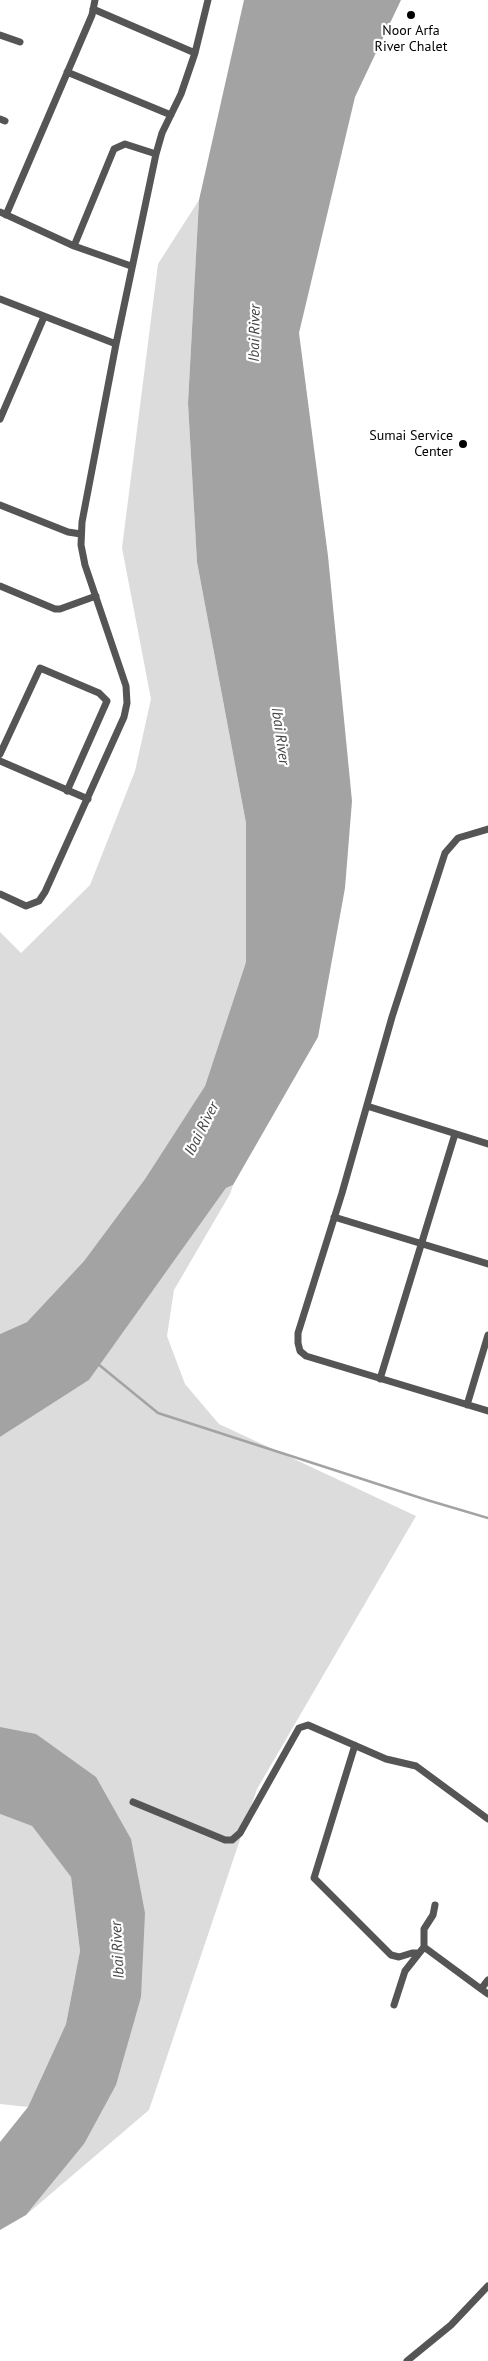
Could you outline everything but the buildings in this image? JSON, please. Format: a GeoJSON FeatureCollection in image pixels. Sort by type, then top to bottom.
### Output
{"type":"FeatureCollection","features":[{"type":"Feature","properties":{"kind":"street"},"geometry":{"type":"LineString","coordinates":[[95,0],[68,72],[3,214],[74,246],[131,266]]}},
{"type":"Feature","properties":{"kind":"street"},"geometry":{"type":"LineString","coordinates":[[0,894],[26,906],[39,901],[45,892],[88,799],[124,717],[127,694],[126,686],[85,565],[81,534],[131,266],[156,154],[162,133],[181,94],[195,53],[208,0]]}},
{"type":"Feature","properties":{"kind":"street"},"geometry":{"type":"LineString","coordinates":[[93,9],[195,53]]}},
{"type":"Feature","properties":{"kind":"street"},"geometry":{"type":"LineString","coordinates":[[0,35],[20,42]]}},
{"type":"Feature","properties":{"kind":"street"},"geometry":{"type":"LineString","coordinates":[[68,72],[171,115]]}},
{"type":"Feature","properties":{"kind":"street"},"geometry":{"type":"LineString","coordinates":[[74,246],[114,148],[125,144],[156,154]]}},
{"type":"Feature","properties":{"kind":"street"},"geometry":{"type":"LineString","coordinates":[[0,299],[116,344]]}},
{"type":"Feature","properties":{"kind":"street"},"geometry":{"type":"LineString","coordinates":[[0,419],[44,317]]}},
{"type":"Feature","properties":{"kind":"street"},"geometry":{"type":"LineString","coordinates":[[0,505],[68,532],[81,534]]}},
{"type":"Feature","properties":{"kind":"street"},"geometry":{"type":"LineString","coordinates":[[0,586],[55,609],[60,609],[96,596]]}},
{"type":"Feature","properties":{"kind":"street"},"geometry":{"type":"LineString","coordinates":[[0,754],[40,668],[99,693],[107,701],[67,791]]}},
{"type":"Feature","properties":{"kind":"street"},"geometry":{"type":"LineString","coordinates":[[0,761],[88,799]]}},
{"type":"Feature","properties":{"kind":"street"},"geometry":{"type":"LineString","coordinates":[[488,829],[458,838],[445,853],[406,969],[367,1106],[298,1333],[300,1351],[306,1356],[488,1412]]}},
{"type":"Feature","properties":{"kind":"street"},"geometry":{"type":"LineString","coordinates":[[367,1106],[488,1144]]}},
{"type":"Feature","properties":{"kind":"street"},"geometry":{"type":"LineString","coordinates":[[380,1379],[454,1134]]}},
{"type":"Feature","properties":{"kind":"street"},"geometry":{"type":"LineString","coordinates":[[334,1217],[488,1264]]}},
{"type":"Feature","properties":{"kind":"street"},"geometry":{"type":"LineString","coordinates":[[467,1405],[488,1335]]}},
{"type":"Feature","properties":{"kind":"street"},"geometry":{"type":"LineString","coordinates":[[133,1802],[225,1840],[232,1840],[240,1833],[299,1728],[303,1725],[314,1726],[386,1759],[416,1766],[488,1819]]}},
{"type":"Feature","properties":{"kind":"street"},"geometry":{"type":"LineString","coordinates":[[354,1745],[314,1878],[391,1955],[399,1957],[421,1950]]}},
{"type":"Feature","properties":{"kind":"street"},"geometry":{"type":"LineString","coordinates":[[394,2005],[405,1971],[421,1950],[424,1929],[433,1915],[436,1905]]}},
{"type":"Feature","properties":{"kind":"street"},"geometry":{"type":"LineString","coordinates":[[421,1950],[488,1994]]}},
{"type":"Feature","properties":{"kind":"street"},"geometry":{"type":"LineString","coordinates":[[481,1989],[488,1980]]}},
{"type":"Feature","properties":{"kind":"street"},"geometry":{"type":"LineString","coordinates":[[407,2361],[451,2325],[488,2286]]}},
{"type":"Feature","properties":{"kind":"shaded area"},"geometry":{"type":"Polygon","coordinates":[[[199,200],[188,403],[197,562],[246,823],[246,962],[205,1086],[145,1179],[84,1261],[27,1322],[0,1334],[0,932],[21,953],[90,885],[135,771],[151,699],[122,548],[158,264],[199,200]]]}},
{"type":"Feature","properties":{"kind":"shaded area"},"geometry":{"type":"Polygon","coordinates":[[[233,1185],[230,1194],[174,1290],[167,1336],[185,1384],[219,1424],[416,1516],[257,1789],[149,2110],[26,2215],[84,2144],[141,1997],[0,1727],[0,1437],[89,1380],[226,1188],[233,1185]]]}},
{"type":"Feature","properties":{"kind":"shaded area"},"geometry":{"type":"Polygon","coordinates":[[[0,1814],[32,1826],[71,1877],[80,1951],[66,2024],[28,2107],[0,2104],[0,1814]]]}},
{"type":"Feature","properties":{"kind":"water","name":"Ibai River"},"geometry":{"type":"Polygon","coordinates":[[[244,0],[401,0],[355,97],[299,333],[328,556],[352,801],[345,888],[318,1037],[233,1185],[226,1188],[89,1380],[0,1437],[0,1334],[27,1322],[84,1261],[145,1179],[205,1086],[246,962],[246,823],[197,562],[188,403],[199,200],[244,0]]]}},
{"type":"Feature","properties":{"kind":"water","name":"Ibai River"},"geometry":{"type":"Polygon","coordinates":[[[0,1727],[36,1734],[96,1777],[131,1839],[145,1913],[141,1997],[116,2085],[84,2144],[26,2215],[0,2230],[0,2142],[28,2107],[66,2024],[80,1951],[71,1877],[32,1826],[0,1814],[0,1727]]]}},
{"type":"Feature","properties":{"kind":"waterway"},"geometry":{"type":"LineString","coordinates":[[98,1364],[158,1413],[488,1518]]}},
{"type":"Feature","properties":{"kind":"place","name":"Noor Arfa River Chalet"},"geometry":{"type":"Point","coordinates":[411,15]}},
{"type":"Feature","properties":{"kind":"place","name":"Sumai Service Center"},"geometry":{"type":"Point","coordinates":[463,444]}}]}
